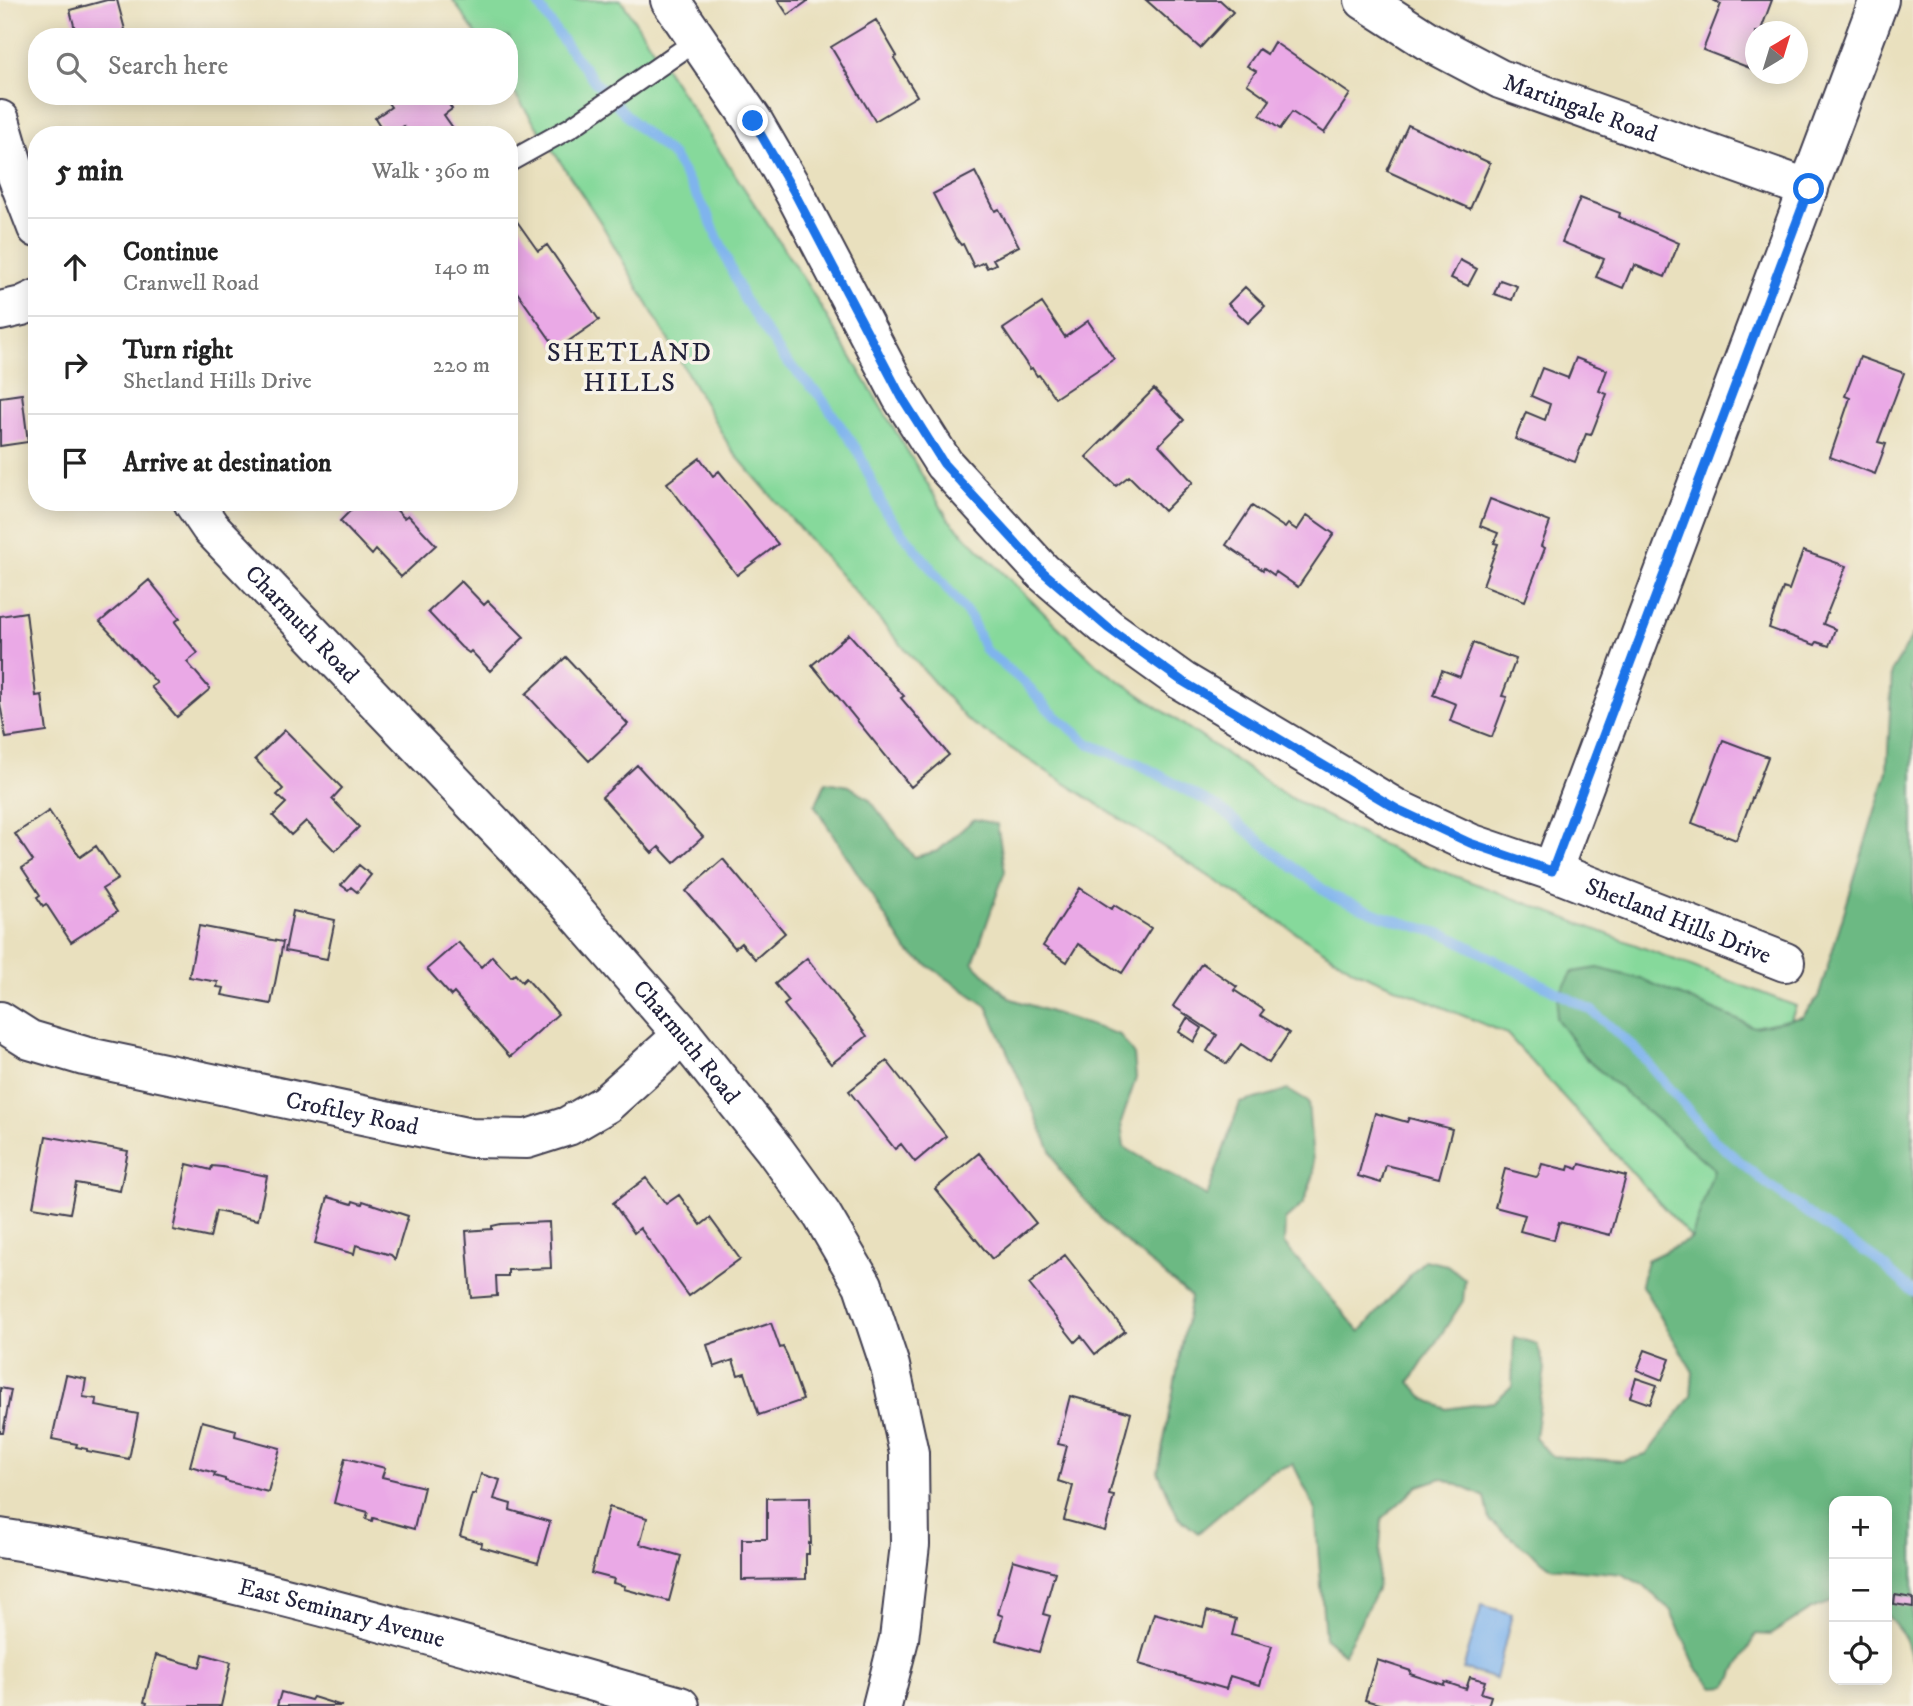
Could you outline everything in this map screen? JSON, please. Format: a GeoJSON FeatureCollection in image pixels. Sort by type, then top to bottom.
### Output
{"type":"FeatureCollection","features":[{"type":"Feature","properties":{"kind":"street","name":"Shetland Hills Drive"},"geometry":{"type":"LineString","coordinates":[[670,0],[760,133],[901,396],[944,464],[1043,572],[1108,628],[1182,681],[1397,809],[1470,843],[1552,871],[1785,962]]}},
{"type":"Feature","properties":{"kind":"street","name":"Martingale Road"},"geometry":{"type":"LineString","coordinates":[[1364,0],[1428,41],[1500,79],[1809,189]]}},
{"type":"Feature","properties":{"kind":"street"},"geometry":{"type":"LineString","coordinates":[[1552,871],[1879,0]]}},
{"type":"Feature","properties":{"kind":"street"},"geometry":{"type":"LineString","coordinates":[[0,120],[28,205]]}},
{"type":"Feature","properties":{"kind":"street"},"geometry":{"type":"LineString","coordinates":[[0,311],[28,303]]}},
{"type":"Feature","properties":{"kind":"street","name":"Charmuth Road"},"geometry":{"type":"LineString","coordinates":[[199,511],[219,537],[564,897],[682,1035],[774,1149],[822,1215],[863,1285],[890,1366],[909,1453],[910,1545],[899,1639],[882,1706]]}},
{"type":"Feature","properties":{"kind":"street","name":"Croftley Road"},"geometry":{"type":"LineString","coordinates":[[0,1021],[30,1040],[84,1056],[471,1138],[527,1139],[568,1126],[606,1104],[682,1035]]}},
{"type":"Feature","properties":{"kind":"street","name":"East Seminary Avenue"},"geometry":{"type":"LineString","coordinates":[[0,1538],[136,1562],[273,1594],[680,1706]]}},
{"type":"Feature","properties":{"kind":"lane"},"geometry":{"type":"LineString","coordinates":[[518,157],[592,113],[697,40]]}},
{"type":"Feature","properties":{"kind":"green space"},"geometry":{"type":"Polygon","coordinates":[[[453,0],[621,0],[810,289],[949,520],[1098,666],[1287,796],[1408,858],[1796,1006],[1702,1250],[1507,1034],[1354,970],[967,720],[732,451],[601,223],[518,98],[518,28],[472,28],[453,0]]]}},
{"type":"Feature","properties":{"kind":"green space"},"geometry":{"type":"Polygon","coordinates":[[[1913,635],[1913,1661],[1905,1638],[1892,1621],[1892,1496],[1829,1496],[1829,1603],[1811,1609],[1770,1635],[1756,1634],[1727,1686],[1714,1687],[1697,1669],[1671,1611],[1643,1585],[1622,1574],[1550,1567],[1490,1521],[1485,1497],[1442,1478],[1418,1486],[1382,1519],[1377,1590],[1344,1654],[1325,1638],[1315,1508],[1293,1464],[1270,1472],[1198,1533],[1178,1517],[1158,1472],[1191,1297],[1109,1228],[1060,1171],[987,1006],[907,951],[815,806],[826,782],[849,786],[869,799],[914,857],[938,851],[974,819],[997,824],[1005,871],[973,963],[1009,998],[1120,1035],[1134,1055],[1136,1078],[1121,1123],[1124,1147],[1207,1196],[1240,1103],[1288,1090],[1308,1102],[1314,1174],[1303,1204],[1285,1220],[1284,1244],[1360,1332],[1424,1260],[1447,1265],[1465,1279],[1463,1301],[1410,1382],[1425,1399],[1446,1409],[1494,1402],[1512,1386],[1514,1337],[1537,1344],[1545,1368],[1535,1437],[1551,1456],[1623,1461],[1646,1455],[1691,1396],[1693,1372],[1641,1284],[1647,1260],[1691,1239],[1714,1169],[1585,1058],[1556,1018],[1559,994],[1573,972],[1598,968],[1644,980],[1754,1027],[1802,1017],[1818,998],[1887,771],[1892,671],[1913,635]]]}},
{"type":"Feature","properties":{"kind":"water"},"geometry":{"type":"Polygon","coordinates":[[[1482,1605],[1512,1614],[1496,1679],[1463,1669],[1482,1605]]]}},
{"type":"Feature","properties":{"kind":"building"},"geometry":{"type":"Polygon","coordinates":[[[117,0],[125,28],[75,28],[70,10],[117,0]]]}},
{"type":"Feature","properties":{"kind":"building"},"geometry":{"type":"Polygon","coordinates":[[[778,0],[809,0],[788,15],[778,0]]]}},
{"type":"Feature","properties":{"kind":"building"},"geometry":{"type":"Polygon","coordinates":[[[1146,0],[1220,0],[1233,12],[1200,48],[1146,0]]]}},
{"type":"Feature","properties":{"kind":"building"},"geometry":{"type":"Polygon","coordinates":[[[1713,0],[1772,0],[1764,21],[1745,21],[1745,66],[1703,50],[1721,4],[1713,0]]]}},
{"type":"Feature","properties":{"kind":"building"},"geometry":{"type":"Polygon","coordinates":[[[876,20],[897,56],[894,58],[917,96],[875,121],[831,47],[876,20]]]}},
{"type":"Feature","properties":{"kind":"building"},"geometry":{"type":"Polygon","coordinates":[[[1274,42],[1350,94],[1324,133],[1292,112],[1280,129],[1260,115],[1270,100],[1247,84],[1256,71],[1247,66],[1259,49],[1267,54],[1274,42]]]}},
{"type":"Feature","properties":{"kind":"building"},"geometry":{"type":"Polygon","coordinates":[[[390,105],[449,105],[452,109],[444,115],[452,126],[380,126],[375,118],[391,107],[390,105]]]}},
{"type":"Feature","properties":{"kind":"building"},"geometry":{"type":"Polygon","coordinates":[[[1408,125],[1490,163],[1470,209],[1387,171],[1408,125]]]}},
{"type":"Feature","properties":{"kind":"building"},"geometry":{"type":"Polygon","coordinates":[[[975,172],[995,211],[999,209],[1019,246],[993,259],[996,264],[987,268],[984,262],[974,267],[933,194],[975,172]]]}},
{"type":"Feature","properties":{"kind":"building"},"geometry":{"type":"Polygon","coordinates":[[[1580,198],[1620,213],[1619,217],[1679,243],[1665,277],[1635,265],[1623,288],[1596,277],[1604,259],[1562,242],[1580,198]]]}},
{"type":"Feature","properties":{"kind":"building"},"geometry":{"type":"Polygon","coordinates":[[[518,223],[538,251],[547,245],[599,320],[557,349],[518,294],[518,223]]]}},
{"type":"Feature","properties":{"kind":"building"},"geometry":{"type":"Polygon","coordinates":[[[1460,260],[1477,269],[1468,286],[1451,278],[1460,260]]]}},
{"type":"Feature","properties":{"kind":"building"},"geometry":{"type":"Polygon","coordinates":[[[1500,280],[1517,286],[1512,300],[1494,294],[1500,280]]]}},
{"type":"Feature","properties":{"kind":"building"},"geometry":{"type":"Polygon","coordinates":[[[1245,287],[1265,306],[1248,323],[1228,304],[1245,287]]]}},
{"type":"Feature","properties":{"kind":"building"},"geometry":{"type":"Polygon","coordinates":[[[1042,303],[1065,337],[1088,321],[1114,359],[1055,398],[1039,375],[1030,369],[1003,329],[1042,303]]]}},
{"type":"Feature","properties":{"kind":"building"},"geometry":{"type":"Polygon","coordinates":[[[1860,357],[1904,373],[1878,442],[1886,444],[1875,474],[1830,457],[1850,398],[1845,396],[1860,357]]]}},
{"type":"Feature","properties":{"kind":"building"},"geometry":{"type":"Polygon","coordinates":[[[1576,358],[1607,370],[1599,391],[1607,394],[1591,435],[1586,434],[1575,462],[1515,439],[1526,412],[1545,420],[1550,404],[1531,396],[1542,368],[1568,378],[1576,358]]]}},
{"type":"Feature","properties":{"kind":"building"},"geometry":{"type":"Polygon","coordinates":[[[1154,389],[1184,420],[1159,445],[1193,482],[1164,511],[1129,476],[1116,486],[1086,457],[1154,389]]]}},
{"type":"Feature","properties":{"kind":"building"},"geometry":{"type":"Polygon","coordinates":[[[22,394],[28,442],[0,446],[0,397],[22,394]]]}},
{"type":"Feature","properties":{"kind":"building"},"geometry":{"type":"Polygon","coordinates":[[[700,458],[713,476],[719,471],[778,544],[737,575],[667,483],[700,458]]]}},
{"type":"Feature","properties":{"kind":"building"},"geometry":{"type":"Polygon","coordinates":[[[1490,499],[1550,522],[1541,546],[1545,548],[1525,601],[1483,585],[1498,544],[1494,543],[1498,533],[1480,526],[1490,499]]]}},
{"type":"Feature","properties":{"kind":"building"},"geometry":{"type":"Polygon","coordinates":[[[1252,506],[1285,528],[1288,524],[1297,530],[1307,515],[1334,534],[1298,587],[1276,572],[1274,575],[1264,568],[1263,570],[1226,545],[1252,506]]]}},
{"type":"Feature","properties":{"kind":"building"},"geometry":{"type":"Polygon","coordinates":[[[350,511],[397,511],[404,518],[408,515],[436,545],[401,577],[376,550],[372,555],[340,521],[350,511]]]}},
{"type":"Feature","properties":{"kind":"building"},"geometry":{"type":"Polygon","coordinates":[[[1803,551],[1846,566],[1823,624],[1835,629],[1829,646],[1817,642],[1815,645],[1769,628],[1783,588],[1789,590],[1803,551]]]}},
{"type":"Feature","properties":{"kind":"building"},"geometry":{"type":"Polygon","coordinates":[[[149,580],[180,618],[175,622],[198,653],[187,662],[210,689],[177,717],[151,687],[157,683],[100,622],[149,580]]]}},
{"type":"Feature","properties":{"kind":"building"},"geometry":{"type":"Polygon","coordinates":[[[461,581],[484,605],[488,601],[524,637],[490,671],[471,651],[469,653],[461,647],[428,612],[461,581]]]}},
{"type":"Feature","properties":{"kind":"building"},"geometry":{"type":"Polygon","coordinates":[[[26,612],[36,696],[42,695],[47,732],[6,738],[0,703],[0,616],[26,612]]]}},
{"type":"Feature","properties":{"kind":"building"},"geometry":{"type":"Polygon","coordinates":[[[849,634],[904,696],[901,698],[949,755],[911,787],[812,665],[849,634]]]}},
{"type":"Feature","properties":{"kind":"building"},"geometry":{"type":"Polygon","coordinates":[[[1473,643],[1516,659],[1502,696],[1507,697],[1492,737],[1450,721],[1456,704],[1433,695],[1442,670],[1460,677],[1473,643]]]}},
{"type":"Feature","properties":{"kind":"building"},"geometry":{"type":"Polygon","coordinates":[[[566,657],[628,724],[589,761],[526,694],[566,657]]]}},
{"type":"Feature","properties":{"kind":"building"},"geometry":{"type":"Polygon","coordinates":[[[285,730],[342,788],[332,799],[359,827],[335,851],[306,821],[291,835],[273,816],[286,803],[277,795],[283,789],[255,759],[285,730]]]}},
{"type":"Feature","properties":{"kind":"building"},"geometry":{"type":"Polygon","coordinates":[[[1723,740],[1768,757],[1736,840],[1692,823],[1723,740]]]}},
{"type":"Feature","properties":{"kind":"building"},"geometry":{"type":"Polygon","coordinates":[[[637,765],[703,837],[674,863],[659,847],[652,853],[602,797],[637,765]]]}},
{"type":"Feature","properties":{"kind":"building"},"geometry":{"type":"Polygon","coordinates":[[[49,811],[80,857],[96,846],[118,879],[102,889],[117,912],[71,942],[46,904],[43,906],[37,897],[40,895],[22,868],[33,861],[15,834],[49,811]]]}},
{"type":"Feature","properties":{"kind":"building"},"geometry":{"type":"Polygon","coordinates":[[[723,859],[785,933],[755,959],[741,943],[735,948],[686,891],[723,859]]]}},
{"type":"Feature","properties":{"kind":"building"},"geometry":{"type":"Polygon","coordinates":[[[359,865],[371,875],[357,892],[351,887],[348,890],[341,885],[359,865]]]}},
{"type":"Feature","properties":{"kind":"building"},"geometry":{"type":"Polygon","coordinates":[[[1080,888],[1112,909],[1114,905],[1151,928],[1122,973],[1078,944],[1067,962],[1043,946],[1080,888]]]}},
{"type":"Feature","properties":{"kind":"building"},"geometry":{"type":"Polygon","coordinates":[[[293,911],[335,920],[327,959],[285,951],[293,911]]]}},
{"type":"Feature","properties":{"kind":"building"},"geometry":{"type":"Polygon","coordinates":[[[199,926],[283,942],[271,1004],[222,995],[224,988],[217,987],[218,982],[189,977],[199,926]]]}},
{"type":"Feature","properties":{"kind":"building"},"geometry":{"type":"Polygon","coordinates":[[[458,942],[481,967],[492,956],[511,977],[515,974],[522,982],[526,978],[558,1014],[510,1057],[454,993],[451,996],[427,969],[458,942]]]}},
{"type":"Feature","properties":{"kind":"building"},"geometry":{"type":"Polygon","coordinates":[[[807,958],[867,1036],[831,1064],[784,1005],[789,1001],[775,984],[807,958]]]}},
{"type":"Feature","properties":{"kind":"building"},"geometry":{"type":"Polygon","coordinates":[[[1202,963],[1237,987],[1234,990],[1264,1010],[1260,1015],[1289,1033],[1269,1063],[1241,1044],[1227,1064],[1207,1051],[1217,1035],[1173,1006],[1202,963]]]}},
{"type":"Feature","properties":{"kind":"building"},"geometry":{"type":"Polygon","coordinates":[[[1187,1018],[1202,1028],[1194,1042],[1179,1032],[1187,1018]]]}},
{"type":"Feature","properties":{"kind":"building"},"geometry":{"type":"Polygon","coordinates":[[[887,1061],[946,1136],[915,1162],[901,1144],[895,1149],[849,1091],[887,1061]]]}},
{"type":"Feature","properties":{"kind":"building"},"geometry":{"type":"Polygon","coordinates":[[[1375,1113],[1407,1122],[1409,1118],[1452,1129],[1439,1178],[1386,1165],[1381,1183],[1358,1176],[1375,1113]]]}},
{"type":"Feature","properties":{"kind":"building"},"geometry":{"type":"Polygon","coordinates":[[[46,1136],[128,1151],[120,1191],[76,1183],[70,1213],[33,1207],[46,1136]]]}},
{"type":"Feature","properties":{"kind":"building"},"geometry":{"type":"Polygon","coordinates":[[[979,1153],[1036,1223],[992,1259],[935,1189],[979,1153]]]}},
{"type":"Feature","properties":{"kind":"building"},"geometry":{"type":"Polygon","coordinates":[[[187,1164],[211,1170],[212,1166],[222,1167],[267,1176],[258,1220],[216,1211],[210,1238],[173,1230],[187,1164]]]}},
{"type":"Feature","properties":{"kind":"building"},"geometry":{"type":"Polygon","coordinates":[[[1542,1164],[1568,1170],[1569,1166],[1578,1169],[1580,1164],[1626,1176],[1610,1235],[1559,1222],[1554,1240],[1520,1231],[1525,1215],[1495,1207],[1505,1169],[1536,1177],[1542,1164]]]}},
{"type":"Feature","properties":{"kind":"building"},"geometry":{"type":"Polygon","coordinates":[[[646,1178],[666,1204],[679,1195],[701,1225],[710,1218],[740,1259],[689,1296],[640,1228],[634,1233],[613,1203],[646,1178]]]}},
{"type":"Feature","properties":{"kind":"building"},"geometry":{"type":"Polygon","coordinates":[[[328,1197],[352,1204],[353,1201],[362,1204],[363,1201],[408,1216],[395,1259],[391,1255],[356,1245],[354,1254],[315,1243],[328,1197]]]}},
{"type":"Feature","properties":{"kind":"building"},"geometry":{"type":"Polygon","coordinates":[[[549,1222],[551,1268],[508,1270],[508,1276],[496,1276],[497,1296],[471,1298],[466,1231],[492,1229],[492,1226],[501,1224],[549,1222]]]}},
{"type":"Feature","properties":{"kind":"building"},"geometry":{"type":"Polygon","coordinates":[[[1065,1255],[1125,1331],[1095,1354],[1081,1336],[1075,1342],[1029,1284],[1065,1255]]]}},
{"type":"Feature","properties":{"kind":"building"},"geometry":{"type":"Polygon","coordinates":[[[771,1323],[780,1348],[783,1347],[787,1355],[803,1400],[759,1415],[745,1373],[738,1375],[733,1360],[714,1367],[707,1345],[771,1323]]]}},
{"type":"Feature","properties":{"kind":"building"},"geometry":{"type":"Polygon","coordinates":[[[1645,1350],[1670,1359],[1662,1380],[1637,1370],[1645,1350]]]}},
{"type":"Feature","properties":{"kind":"building"},"geometry":{"type":"Polygon","coordinates":[[[66,1375],[86,1379],[83,1397],[97,1399],[96,1406],[138,1414],[129,1459],[87,1451],[76,1447],[77,1444],[52,1439],[66,1375]]]}},
{"type":"Feature","properties":{"kind":"building"},"geometry":{"type":"Polygon","coordinates":[[[1636,1378],[1657,1385],[1650,1404],[1630,1397],[1636,1378]]]}},
{"type":"Feature","properties":{"kind":"building"},"geometry":{"type":"Polygon","coordinates":[[[0,1388],[11,1390],[3,1433],[0,1433],[0,1388]]]}},
{"type":"Feature","properties":{"kind":"building"},"geometry":{"type":"Polygon","coordinates":[[[1070,1396],[1131,1413],[1109,1495],[1114,1496],[1105,1531],[1064,1520],[1073,1486],[1058,1481],[1067,1446],[1058,1444],[1070,1396]]]}},
{"type":"Feature","properties":{"kind":"building"},"geometry":{"type":"Polygon","coordinates":[[[202,1421],[236,1430],[235,1436],[280,1448],[268,1492],[225,1481],[214,1476],[215,1473],[190,1466],[202,1421]]]}},
{"type":"Feature","properties":{"kind":"building"},"geometry":{"type":"Polygon","coordinates":[[[345,1458],[385,1468],[382,1477],[424,1487],[414,1529],[373,1518],[372,1521],[366,1519],[368,1512],[334,1503],[345,1458]]]}},
{"type":"Feature","properties":{"kind":"building"},"geometry":{"type":"Polygon","coordinates":[[[481,1474],[500,1480],[494,1499],[511,1504],[510,1510],[550,1522],[538,1563],[481,1547],[482,1543],[460,1536],[472,1494],[475,1494],[481,1474]]]}},
{"type":"Feature","properties":{"kind":"building"},"geometry":{"type":"Polygon","coordinates":[[[810,1497],[811,1544],[809,1543],[809,1554],[806,1554],[806,1579],[742,1580],[742,1539],[767,1539],[767,1498],[810,1497]]]}},
{"type":"Feature","properties":{"kind":"building"},"geometry":{"type":"Polygon","coordinates":[[[609,1507],[647,1518],[640,1544],[681,1556],[669,1601],[624,1589],[625,1586],[613,1583],[614,1579],[591,1573],[609,1507]]]}},
{"type":"Feature","properties":{"kind":"building"},"geometry":{"type":"Polygon","coordinates":[[[1013,1560],[1055,1572],[1043,1614],[1050,1616],[1039,1652],[996,1640],[1003,1616],[998,1614],[1013,1560]]]}},
{"type":"Feature","properties":{"kind":"building"},"geometry":{"type":"Polygon","coordinates":[[[1895,1595],[1913,1598],[1913,1607],[1894,1604],[1895,1595]]]}},
{"type":"Feature","properties":{"kind":"building"},"geometry":{"type":"Polygon","coordinates":[[[1207,1611],[1236,1619],[1232,1635],[1272,1646],[1260,1685],[1230,1676],[1226,1689],[1139,1664],[1154,1613],[1203,1627],[1207,1611]]]}},
{"type":"Feature","properties":{"kind":"building"},"geometry":{"type":"Polygon","coordinates":[[[203,1654],[231,1662],[221,1706],[146,1706],[147,1703],[144,1702],[156,1655],[200,1667],[203,1654]]]}},
{"type":"Feature","properties":{"kind":"building"},"geometry":{"type":"Polygon","coordinates":[[[1377,1660],[1444,1685],[1445,1682],[1466,1689],[1470,1677],[1485,1681],[1481,1693],[1491,1696],[1488,1706],[1386,1706],[1365,1700],[1377,1660]]]}},
{"type":"Feature","properties":{"kind":"building"},"geometry":{"type":"Polygon","coordinates":[[[281,1692],[311,1700],[313,1697],[342,1706],[277,1706],[281,1692]]]}},
{"type":"Feature","properties":{"kind":"waterway"},"geometry":{"type":"LineString","coordinates":[[535,0],[595,82],[638,127],[673,156],[706,211],[744,299],[783,357],[820,396],[858,451],[885,511],[971,618],[985,650],[1026,684],[1049,710],[1089,744],[1141,765],[1219,808],[1332,896],[1385,917],[1449,936],[1591,1010],[1636,1049],[1713,1139],[1767,1184],[1832,1231],[1874,1257],[1913,1292]]}},
{"type":"Feature","properties":{"kind":"district","name":"SHETLAND HILLS"},"geometry":{"type":"Point","coordinates":[630,367]}},
{"type":"Feature","properties":{"kind":"route"},"geometry":{"type":"LineString","coordinates":[[753,121],[794,192],[901,396],[944,464],[1043,572],[1108,628],[1182,681],[1397,809],[1470,843],[1552,871],[1809,189]]}}]}
